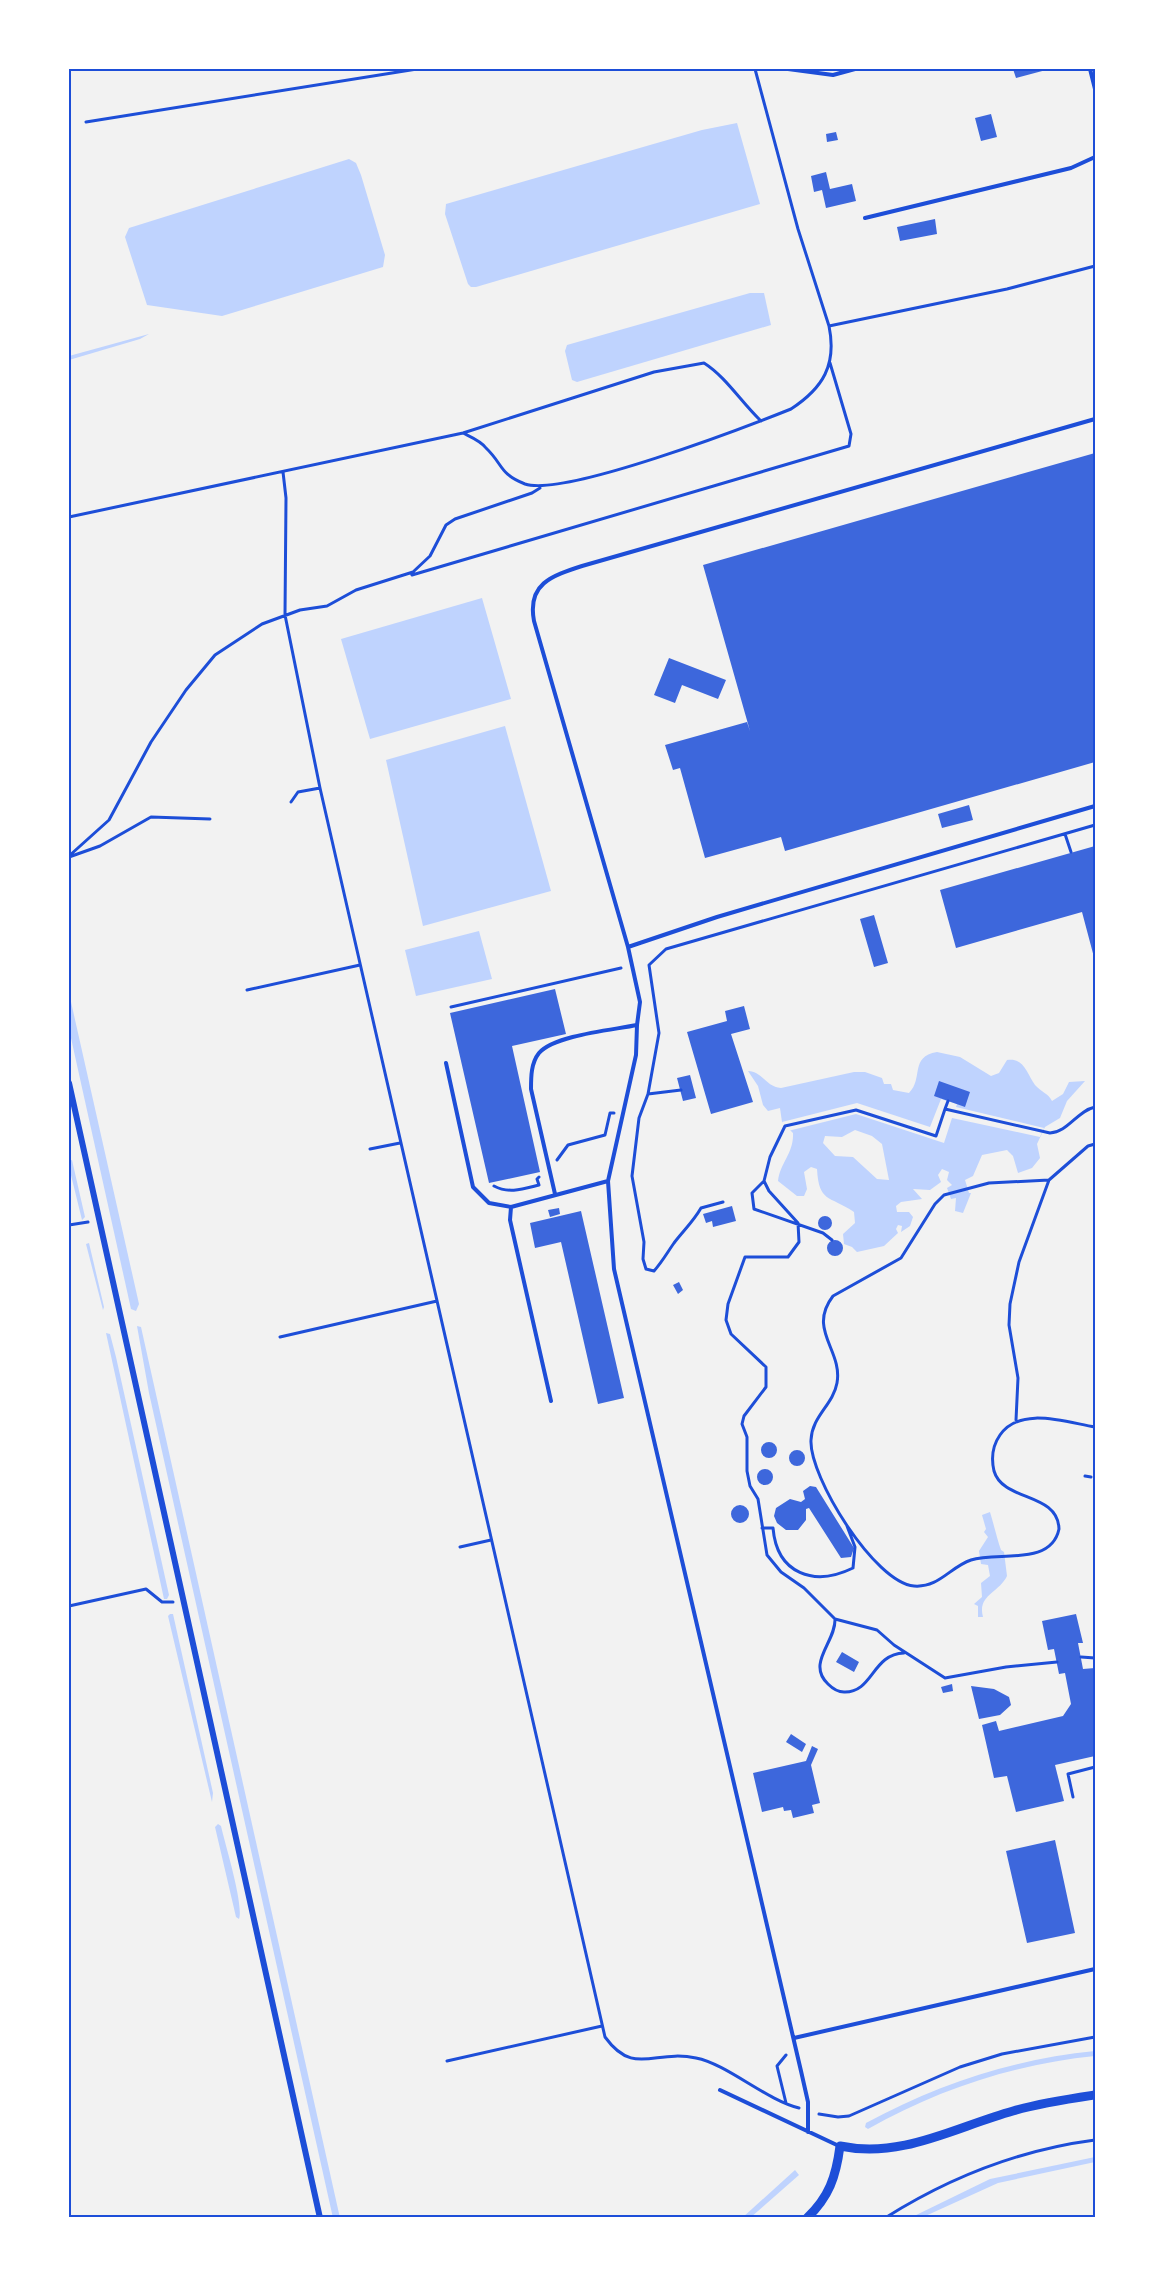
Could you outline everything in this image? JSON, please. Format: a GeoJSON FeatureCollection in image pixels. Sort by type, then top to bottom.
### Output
{"type":"FeatureCollection","features":[{"type":"Feature","properties":{"kind":"street"},"geometry":{"type":"LineString","coordinates":[[69,1083],[320,2218]]}},
{"type":"Feature","properties":{"kind":"street"},"geometry":{"type":"LineString","coordinates":[[807,2218],[821,2205],[831,2188],[840,2146],[857,2150],[898,2148],[1015,2110],[1095,2095]]}},
{"type":"Feature","properties":{"kind":"lane"},"geometry":{"type":"LineString","coordinates":[[788,69],[833,75],[855,69]]}},
{"type":"Feature","properties":{"kind":"lane"},"geometry":{"type":"LineString","coordinates":[[1090,69],[1095,89]]}},
{"type":"Feature","properties":{"kind":"lane"},"geometry":{"type":"LineString","coordinates":[[865,218],[1071,168],[1095,157]]}},
{"type":"Feature","properties":{"kind":"lane"},"geometry":{"type":"LineString","coordinates":[[808,2132],[808,2111],[794,2038],[614,1269],[608,1182],[636,1055],[640,1002],[628,947],[531,607],[536,592],[552,577],[582,566],[1095,419]]}},
{"type":"Feature","properties":{"kind":"lane"},"geometry":{"type":"LineString","coordinates":[[628,947],[729,914],[1095,806]]}},
{"type":"Feature","properties":{"kind":"lane"},"geometry":{"type":"LineString","coordinates":[[555,1194],[531,1089],[531,1071],[538,1054],[552,1043],[637,1026]]}},
{"type":"Feature","properties":{"kind":"lane"},"geometry":{"type":"LineString","coordinates":[[446,1063],[473,1187],[489,1203],[511,1207],[608,1182]]}},
{"type":"Feature","properties":{"kind":"lane"},"geometry":{"type":"LineString","coordinates":[[511,1207],[510,1220],[551,1401]]}},
{"type":"Feature","properties":{"kind":"lane"},"geometry":{"type":"LineString","coordinates":[[794,2038],[1095,1969]]}},
{"type":"Feature","properties":{"kind":"lane"},"geometry":{"type":"LineString","coordinates":[[720,2090],[840,2146]]}},
{"type":"Feature","properties":{"kind":"path"},"geometry":{"type":"LineString","coordinates":[[86,122],[417,69]]}},
{"type":"Feature","properties":{"kind":"path"},"geometry":{"type":"LineString","coordinates":[[404,577],[430,556],[446,525],[454,519],[532,493],[542,487],[601,475],[761,421],[791,409],[810,397],[822,384],[829,362],[832,341],[830,326],[798,229],[755,69]]}},
{"type":"Feature","properties":{"kind":"path"},"geometry":{"type":"LineString","coordinates":[[830,326],[1007,289],[1095,266]]}},
{"type":"Feature","properties":{"kind":"path"},"geometry":{"type":"LineString","coordinates":[[69,856],[109,819],[151,742],[186,690],[215,655],[262,624],[285,615],[327,606],[356,590],[849,446],[851,434],[829,362]]}},
{"type":"Feature","properties":{"kind":"path"},"geometry":{"type":"LineString","coordinates":[[69,518],[463,433],[654,372],[704,363],[720,373],[737,398],[761,421]]}},
{"type":"Feature","properties":{"kind":"path"},"geometry":{"type":"LineString","coordinates":[[463,433],[487,448],[507,476],[542,487]]}},
{"type":"Feature","properties":{"kind":"path"},"geometry":{"type":"LineString","coordinates":[[283,472],[286,498],[285,615],[320,788],[604,2037],[617,2054],[636,2060],[675,2054],[699,2058],[786,2103],[826,2116],[849,2116],[960,2067],[1002,2054],[1095,2037]]}},
{"type":"Feature","properties":{"kind":"path"},"geometry":{"type":"LineString","coordinates":[[291,802],[298,792],[320,788]]}},
{"type":"Feature","properties":{"kind":"path"},"geometry":{"type":"LineString","coordinates":[[69,856],[100,846],[151,817],[210,819]]}},
{"type":"Feature","properties":{"kind":"path"},"geometry":{"type":"LineString","coordinates":[[451,1007],[632,966],[649,965],[666,949],[1095,825]]}},
{"type":"Feature","properties":{"kind":"path"},"geometry":{"type":"LineString","coordinates":[[1065,834],[1071,852]]}},
{"type":"Feature","properties":{"kind":"path"},"geometry":{"type":"LineString","coordinates":[[247,990],[360,965]]}},
{"type":"Feature","properties":{"kind":"path"},"geometry":{"type":"LineString","coordinates":[[649,965],[659,1033],[648,1094],[639,1118],[632,1176],[644,1242],[643,1259],[646,1269],[654,1271],[675,1242],[692,1225],[701,1208],[723,1202]]}},
{"type":"Feature","properties":{"kind":"path"},"geometry":{"type":"LineString","coordinates":[[648,1094],[681,1090]]}},
{"type":"Feature","properties":{"kind":"path"},"geometry":{"type":"LineString","coordinates":[[832,1240],[823,1233],[754,1209],[752,1193],[764,1181],[770,1157],[785,1126],[856,1110],[936,1136],[948,1101]]}},
{"type":"Feature","properties":{"kind":"path"},"geometry":{"type":"LineString","coordinates":[[945,1109],[1042,1132],[1058,1133],[1085,1109],[1095,1107]]}},
{"type":"Feature","properties":{"kind":"path"},"geometry":{"type":"LineString","coordinates":[[494,1186],[503,1191],[539,1185],[537,1179],[550,1168],[568,1145],[605,1135],[610,1113],[639,1118]]}},
{"type":"Feature","properties":{"kind":"path"},"geometry":{"type":"LineString","coordinates":[[370,1149],[400,1143]]}},
{"type":"Feature","properties":{"kind":"path"},"geometry":{"type":"LineString","coordinates":[[1049,1180],[989,1183],[944,1195],[935,1204],[901,1258],[843,1289],[826,1305],[824,1330],[837,1364],[837,1383],[814,1423],[811,1442],[819,1475],[846,1521],[881,1567],[900,1582],[914,1586],[931,1585],[967,1561],[977,1558],[1027,1555],[1044,1550],[1058,1534],[1059,1524],[1055,1514],[1044,1504],[1008,1488],[1000,1481],[994,1469],[993,1454],[997,1439],[1016,1419],[1018,1378],[1009,1326],[1010,1304],[1019,1262],[1049,1180],[1088,1146],[1095,1144]]}},
{"type":"Feature","properties":{"kind":"path"},"geometry":{"type":"LineString","coordinates":[[764,1181],[769,1191],[799,1226],[799,1242],[792,1254],[784,1258],[745,1257],[728,1304],[726,1320],[731,1334],[766,1367],[763,1393],[744,1416],[742,1424],[747,1437],[747,1471],[750,1486],[758,1499],[767,1555],[781,1572],[804,1588],[835,1619],[877,1630],[945,1678],[1006,1667],[1057,1662]]}},
{"type":"Feature","properties":{"kind":"path"},"geometry":{"type":"LineString","coordinates":[[69,1225],[99,1220]]}},
{"type":"Feature","properties":{"kind":"path"},"geometry":{"type":"LineString","coordinates":[[280,1337],[437,1301]]}},
{"type":"Feature","properties":{"kind":"path"},"geometry":{"type":"LineString","coordinates":[[1016,1419],[1049,1419],[1095,1427]]}},
{"type":"Feature","properties":{"kind":"path"},"geometry":{"type":"LineString","coordinates":[[1085,1476],[1091,1477]]}},
{"type":"Feature","properties":{"kind":"path"},"geometry":{"type":"LineString","coordinates":[[823,1498],[831,1499]]}},
{"type":"Feature","properties":{"kind":"path"},"geometry":{"type":"LineString","coordinates":[[762,1528],[773,1528],[777,1552],[786,1563],[804,1574],[820,1579],[854,1568],[855,1547],[846,1521]]}},
{"type":"Feature","properties":{"kind":"path"},"geometry":{"type":"LineString","coordinates":[[460,1547],[491,1540]]}},
{"type":"Feature","properties":{"kind":"path"},"geometry":{"type":"LineString","coordinates":[[69,1606],[146,1589],[162,1602],[184,1601]]}},
{"type":"Feature","properties":{"kind":"path"},"geometry":{"type":"LineString","coordinates":[[835,1619],[834,1632],[819,1663],[821,1674],[832,1688],[847,1692],[857,1689],[867,1683],[883,1660],[892,1655],[907,1653]]}},
{"type":"Feature","properties":{"kind":"path"},"geometry":{"type":"LineString","coordinates":[[1081,1657],[1095,1658]]}},
{"type":"Feature","properties":{"kind":"path"},"geometry":{"type":"LineString","coordinates":[[1073,1797],[1068,1774],[1095,1767]]}},
{"type":"Feature","properties":{"kind":"path"},"geometry":{"type":"LineString","coordinates":[[447,2061],[602,2026]]}},
{"type":"Feature","properties":{"kind":"path"},"geometry":{"type":"LineString","coordinates":[[786,2103],[777,2066],[795,2045]]}},
{"type":"Feature","properties":{"kind":"path"},"geometry":{"type":"LineString","coordinates":[[885,2218],[949,2181],[989,2165],[1030,2152],[1095,2140]]}},
{"type":"Feature","properties":{"kind":"water"},"geometry":{"type":"Polygon","coordinates":[[[737,123],[760,204],[476,287],[468,284],[445,214],[446,204],[702,130],[737,123]]]}},
{"type":"Feature","properties":{"kind":"water"},"geometry":{"type":"Polygon","coordinates":[[[349,159],[356,163],[361,175],[385,255],[383,267],[222,316],[147,305],[125,237],[129,228],[349,159]]]}},
{"type":"Feature","properties":{"kind":"water"},"geometry":{"type":"Polygon","coordinates":[[[750,293],[764,293],[771,325],[577,382],[572,380],[565,351],[567,345],[750,293]]]}},
{"type":"Feature","properties":{"kind":"water"},"geometry":{"type":"Polygon","coordinates":[[[149,334],[140,339],[69,360],[69,356],[149,334]]]}},
{"type":"Feature","properties":{"kind":"water"},"geometry":{"type":"Polygon","coordinates":[[[482,598],[511,699],[370,739],[341,639],[482,598]]]}},
{"type":"Feature","properties":{"kind":"water"},"geometry":{"type":"Polygon","coordinates":[[[505,726],[551,891],[423,926],[386,760],[505,726]]]}},
{"type":"Feature","properties":{"kind":"water"},"geometry":{"type":"Polygon","coordinates":[[[479,931],[492,979],[416,996],[405,950],[479,931]]]}},
{"type":"Feature","properties":{"kind":"water"},"geometry":{"type":"Polygon","coordinates":[[[69,993],[139,1304],[136,1311],[131,1309],[69,1029],[69,993]]]}},
{"type":"Feature","properties":{"kind":"water"},"geometry":{"type":"Polygon","coordinates":[[[937,1052],[960,1057],[991,1076],[999,1073],[1007,1060],[1017,1061],[1024,1067],[1035,1085],[1052,1101],[1063,1094],[1069,1082],[1085,1081],[1067,1101],[1060,1118],[1045,1127],[1037,1144],[1040,1158],[1032,1168],[1018,1173],[1013,1156],[1007,1150],[982,1155],[973,1176],[965,1180],[969,1193],[971,1193],[963,1213],[955,1211],[956,1198],[951,1199],[947,1188],[952,1185],[947,1180],[949,1172],[942,1169],[938,1175],[941,1182],[930,1190],[913,1189],[922,1199],[901,1202],[896,1206],[897,1212],[909,1212],[913,1217],[910,1226],[901,1232],[902,1226],[898,1225],[896,1229],[898,1233],[884,1246],[857,1252],[844,1244],[843,1234],[855,1223],[854,1212],[823,1193],[817,1169],[811,1167],[804,1172],[807,1189],[804,1196],[797,1196],[778,1181],[793,1140],[793,1133],[782,1122],[780,1108],[768,1111],[763,1105],[758,1086],[748,1071],[757,1074],[771,1085],[781,1088],[854,1072],[865,1072],[882,1078],[884,1084],[891,1084],[893,1090],[909,1093],[916,1081],[920,1063],[928,1055],[937,1052]],[[855,1130],[842,1137],[825,1136],[823,1143],[835,1156],[853,1157],[877,1179],[889,1180],[882,1144],[872,1136],[855,1130]]]}},
{"type":"Feature","properties":{"kind":"water"},"geometry":{"type":"Polygon","coordinates":[[[72,1160],[85,1217],[82,1220],[69,1167],[69,1161],[72,1160]]]}},
{"type":"Feature","properties":{"kind":"water"},"geometry":{"type":"Polygon","coordinates":[[[89,1243],[104,1307],[103,1310],[86,1244],[89,1243]]]}},
{"type":"Feature","properties":{"kind":"water"},"geometry":{"type":"Polygon","coordinates":[[[137,1326],[141,1327],[340,2218],[333,2218],[149,1393],[137,1326]]]}},
{"type":"Feature","properties":{"kind":"water"},"geometry":{"type":"Polygon","coordinates":[[[106,1333],[110,1334],[116,1357],[169,1595],[167,1599],[164,1599],[106,1333]]]}},
{"type":"Feature","properties":{"kind":"water"},"geometry":{"type":"Polygon","coordinates":[[[990,1512],[1001,1550],[1004,1552],[1007,1576],[983,1604],[983,1617],[978,1617],[978,1606],[974,1604],[982,1597],[981,1583],[990,1576],[988,1565],[981,1564],[979,1551],[988,1537],[984,1532],[986,1529],[982,1515],[990,1512]]]}},
{"type":"Feature","properties":{"kind":"water"},"geometry":{"type":"Polygon","coordinates":[[[173,1614],[213,1793],[212,1802],[168,1616],[173,1614]]]}},
{"type":"Feature","properties":{"kind":"water"},"geometry":{"type":"Polygon","coordinates":[[[218,1824],[221,1826],[237,1888],[239,1919],[236,1917],[215,1827],[218,1824]]]}},
{"type":"Feature","properties":{"kind":"water"},"geometry":{"type":"Polygon","coordinates":[[[1095,2051],[1095,2056],[1036,2065],[949,2090],[868,2129],[865,2127],[866,2123],[921,2096],[977,2075],[1035,2060],[1095,2051]]]}},
{"type":"Feature","properties":{"kind":"water"},"geometry":{"type":"Polygon","coordinates":[[[1095,2157],[1095,2162],[998,2183],[921,2218],[910,2218],[990,2179],[1095,2157]]]}},
{"type":"Feature","properties":{"kind":"water"},"geometry":{"type":"Polygon","coordinates":[[[795,2170],[799,2175],[750,2218],[742,2218],[795,2170]]]}},
{"type":"Feature","properties":{"kind":"pier"},"geometry":{"type":"Polygon","coordinates":[[[941,1099],[957,1104],[956,1107],[1044,1128],[1040,1137],[952,1118],[944,1143],[856,1114],[788,1131],[782,1122],[857,1103],[930,1127],[941,1099]]]}},
{"type":"Feature","properties":{"kind":"building"},"geometry":{"type":"Polygon","coordinates":[[[1013,69],[1046,69],[1046,70],[1016,78],[1013,69]]]}},
{"type":"Feature","properties":{"kind":"building"},"geometry":{"type":"Polygon","coordinates":[[[991,114],[997,137],[981,141],[975,118],[991,114]]]}},
{"type":"Feature","properties":{"kind":"building"},"geometry":{"type":"Polygon","coordinates":[[[836,132],[838,140],[827,142],[826,134],[836,132]]]}},
{"type":"Feature","properties":{"kind":"building"},"geometry":{"type":"Polygon","coordinates":[[[826,172],[830,189],[852,184],[856,201],[826,208],[822,190],[814,192],[811,176],[826,172]]]}},
{"type":"Feature","properties":{"kind":"building"},"geometry":{"type":"Polygon","coordinates":[[[935,219],[937,234],[900,241],[897,227],[935,219]]]}},
{"type":"Feature","properties":{"kind":"building"},"geometry":{"type":"Polygon","coordinates":[[[1095,453],[1095,762],[785,851],[781,837],[705,858],[680,768],[673,770],[665,745],[747,722],[750,731],[703,565],[1095,453]]]}},
{"type":"Feature","properties":{"kind":"building"},"geometry":{"type":"Polygon","coordinates":[[[669,658],[726,680],[718,699],[682,685],[675,703],[654,695],[669,658]]]}},
{"type":"Feature","properties":{"kind":"building"},"geometry":{"type":"Polygon","coordinates":[[[969,805],[973,820],[942,828],[938,814],[969,805]]]}},
{"type":"Feature","properties":{"kind":"building"},"geometry":{"type":"Polygon","coordinates":[[[1095,846],[1095,961],[1082,912],[956,948],[940,890],[1095,846]]]}},
{"type":"Feature","properties":{"kind":"building"},"geometry":{"type":"Polygon","coordinates":[[[874,915],[888,963],[874,967],[860,919],[874,915]]]}},
{"type":"Feature","properties":{"kind":"building"},"geometry":{"type":"Polygon","coordinates":[[[555,989],[566,1034],[512,1046],[540,1172],[489,1183],[450,1013],[555,989]]]}},
{"type":"Feature","properties":{"kind":"building"},"geometry":{"type":"Polygon","coordinates":[[[744,1006],[750,1029],[731,1034],[753,1102],[711,1114],[687,1032],[727,1021],[725,1011],[744,1006]]]}},
{"type":"Feature","properties":{"kind":"building"},"geometry":{"type":"Polygon","coordinates":[[[690,1075],[696,1098],[683,1101],[677,1078],[690,1075]]]}},
{"type":"Feature","properties":{"kind":"building"},"geometry":{"type":"Polygon","coordinates":[[[939,1081],[970,1092],[965,1107],[934,1096],[939,1081]]]}},
{"type":"Feature","properties":{"kind":"building"},"geometry":{"type":"Polygon","coordinates":[[[732,1206],[736,1221],[713,1227],[712,1221],[706,1223],[703,1214],[732,1206]]]}},
{"type":"Feature","properties":{"kind":"building"},"geometry":{"type":"Polygon","coordinates":[[[559,1208],[560,1214],[550,1217],[548,1210],[559,1208]]]}},
{"type":"Feature","properties":{"kind":"building"},"geometry":{"type":"Polygon","coordinates":[[[581,1211],[624,1398],[598,1404],[561,1242],[535,1248],[530,1223],[581,1211]]]}},
{"type":"Feature","properties":{"kind":"building"},"geometry":{"type":"Polygon","coordinates":[[[822,1216],[828,1216],[832,1223],[828,1230],[822,1230],[818,1226],[818,1220],[822,1216]]]}},
{"type":"Feature","properties":{"kind":"building"},"geometry":{"type":"Polygon","coordinates":[[[835,1240],[841,1242],[843,1248],[841,1254],[835,1256],[829,1254],[827,1248],[829,1242],[835,1240]]]}},
{"type":"Feature","properties":{"kind":"building"},"geometry":{"type":"Polygon","coordinates":[[[679,1282],[683,1290],[678,1294],[673,1285],[679,1282]]]}},
{"type":"Feature","properties":{"kind":"building"},"geometry":{"type":"Polygon","coordinates":[[[769,1442],[777,1450],[769,1458],[761,1450],[769,1442]]]}},
{"type":"Feature","properties":{"kind":"building"},"geometry":{"type":"Polygon","coordinates":[[[794,1450],[800,1450],[805,1458],[803,1464],[794,1466],[789,1461],[789,1455],[794,1450]]]}},
{"type":"Feature","properties":{"kind":"building"},"geometry":{"type":"Polygon","coordinates":[[[765,1469],[771,1471],[773,1477],[771,1483],[765,1485],[759,1483],[757,1477],[759,1471],[765,1469]]]}},
{"type":"Feature","properties":{"kind":"building"},"geometry":{"type":"Polygon","coordinates":[[[810,1486],[816,1487],[854,1548],[851,1557],[841,1558],[809,1508],[806,1509],[806,1520],[798,1530],[786,1530],[777,1523],[774,1516],[776,1508],[790,1499],[801,1502],[805,1499],[803,1491],[810,1486]]]}},
{"type":"Feature","properties":{"kind":"building"},"geometry":{"type":"Polygon","coordinates":[[[736,1505],[744,1505],[749,1510],[747,1521],[736,1523],[731,1518],[731,1510],[736,1505]]]}},
{"type":"Feature","properties":{"kind":"building"},"geometry":{"type":"Polygon","coordinates":[[[1076,1614],[1083,1643],[1078,1643],[1083,1669],[1095,1668],[1095,1756],[1055,1765],[1064,1801],[1016,1812],[1007,1776],[994,1778],[982,1725],[996,1721],[999,1731],[1063,1716],[1071,1704],[1065,1673],[1059,1674],[1054,1649],[1048,1650],[1042,1621],[1076,1614]]]}},
{"type":"Feature","properties":{"kind":"building"},"geometry":{"type":"Polygon","coordinates":[[[842,1652],[859,1662],[854,1672],[836,1662],[842,1652]]]}},
{"type":"Feature","properties":{"kind":"building"},"geometry":{"type":"Polygon","coordinates":[[[952,1684],[953,1691],[943,1693],[941,1687],[952,1684]]]}},
{"type":"Feature","properties":{"kind":"building"},"geometry":{"type":"Polygon","coordinates":[[[971,1686],[994,1689],[1009,1697],[1011,1705],[1000,1715],[979,1719],[971,1686]]]}},
{"type":"Feature","properties":{"kind":"building"},"geometry":{"type":"Polygon","coordinates":[[[791,1734],[806,1744],[802,1752],[786,1742],[791,1734]]]}},
{"type":"Feature","properties":{"kind":"building"},"geometry":{"type":"Polygon","coordinates":[[[812,1746],[818,1749],[811,1765],[820,1803],[812,1805],[814,1813],[793,1818],[791,1810],[784,1811],[783,1807],[762,1812],[753,1773],[806,1761],[812,1746]]]}},
{"type":"Feature","properties":{"kind":"building"},"geometry":{"type":"Polygon","coordinates":[[[1055,1840],[1075,1933],[1027,1943],[1006,1851],[1055,1840]]]}}]}
